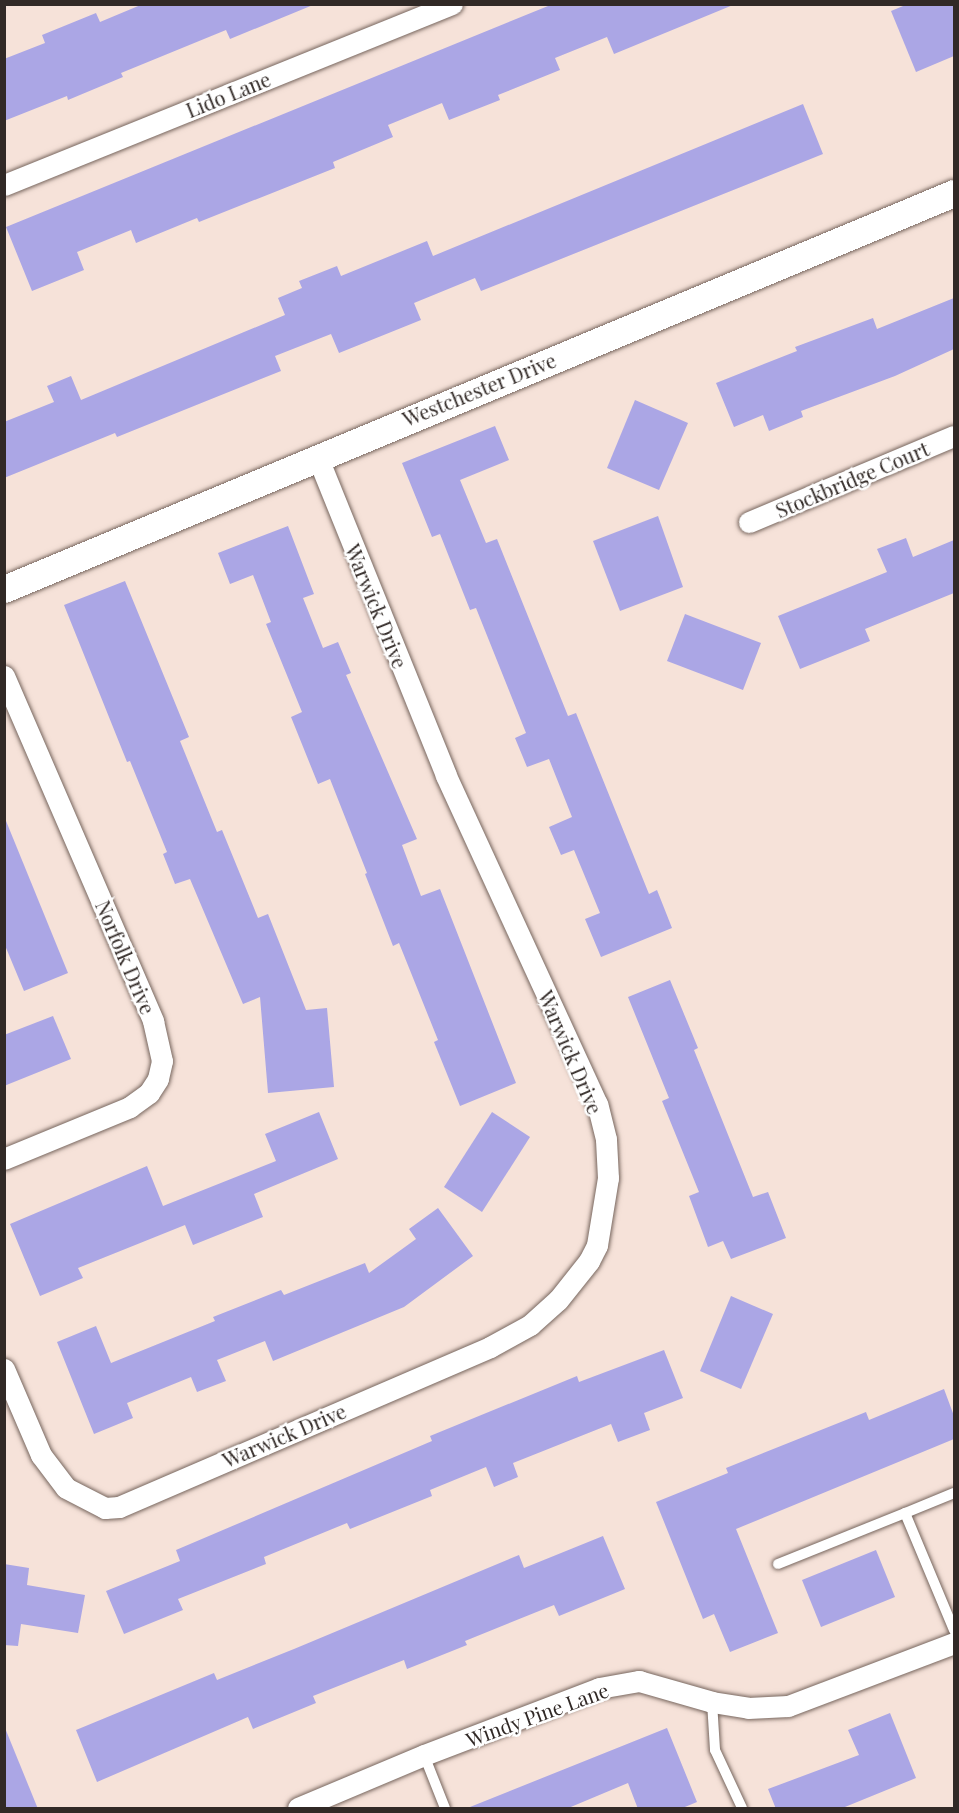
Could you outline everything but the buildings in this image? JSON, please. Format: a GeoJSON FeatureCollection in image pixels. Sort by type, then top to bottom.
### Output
{"type":"FeatureCollection","features":[{"type":"Feature","properties":{"kind":"street","name":"Lido Lane"},"geometry":{"type":"LineString","coordinates":[[4,185],[452,4]]}},
{"type":"Feature","properties":{"kind":"street","name":"Westchester Drive"},"geometry":{"type":"LineString","coordinates":[[4,589],[317,456],[954,193]]}},
{"type":"Feature","properties":{"kind":"street","name":"Stockbridge Court"},"geometry":{"type":"LineString","coordinates":[[749,522],[954,436]]}},
{"type":"Feature","properties":{"kind":"street","name":"Warwick Drive"},"geometry":{"type":"LineString","coordinates":[[4,1369],[41,1455],[66,1488],[105,1508],[119,1507],[490,1347],[530,1325],[558,1300],[589,1261],[597,1245],[608,1178],[606,1139],[597,1104],[446,775],[317,456]]}},
{"type":"Feature","properties":{"kind":"street","name":"Norfolk Drive"},"geometry":{"type":"LineString","coordinates":[[4,676],[153,1021],[162,1061],[158,1079],[149,1093],[130,1107],[4,1159]]}},
{"type":"Feature","properties":{"kind":"street","name":"Windy Pine Lane"},"geometry":{"type":"LineString","coordinates":[[298,1809],[424,1755],[599,1688],[639,1681],[712,1702],[748,1708],[788,1706],[954,1643]]}},
{"type":"Feature","properties":{"kind":"lane"},"geometry":{"type":"LineString","coordinates":[[778,1564],[954,1493]]}},
{"type":"Feature","properties":{"kind":"lane"},"geometry":{"type":"LineString","coordinates":[[905,1513],[954,1630]]}},
{"type":"Feature","properties":{"kind":"lane"},"geometry":{"type":"LineString","coordinates":[[712,1702],[715,1750],[742,1809]]}},
{"type":"Feature","properties":{"kind":"lane"},"geometry":{"type":"LineString","coordinates":[[424,1755],[445,1809]]}}]}
